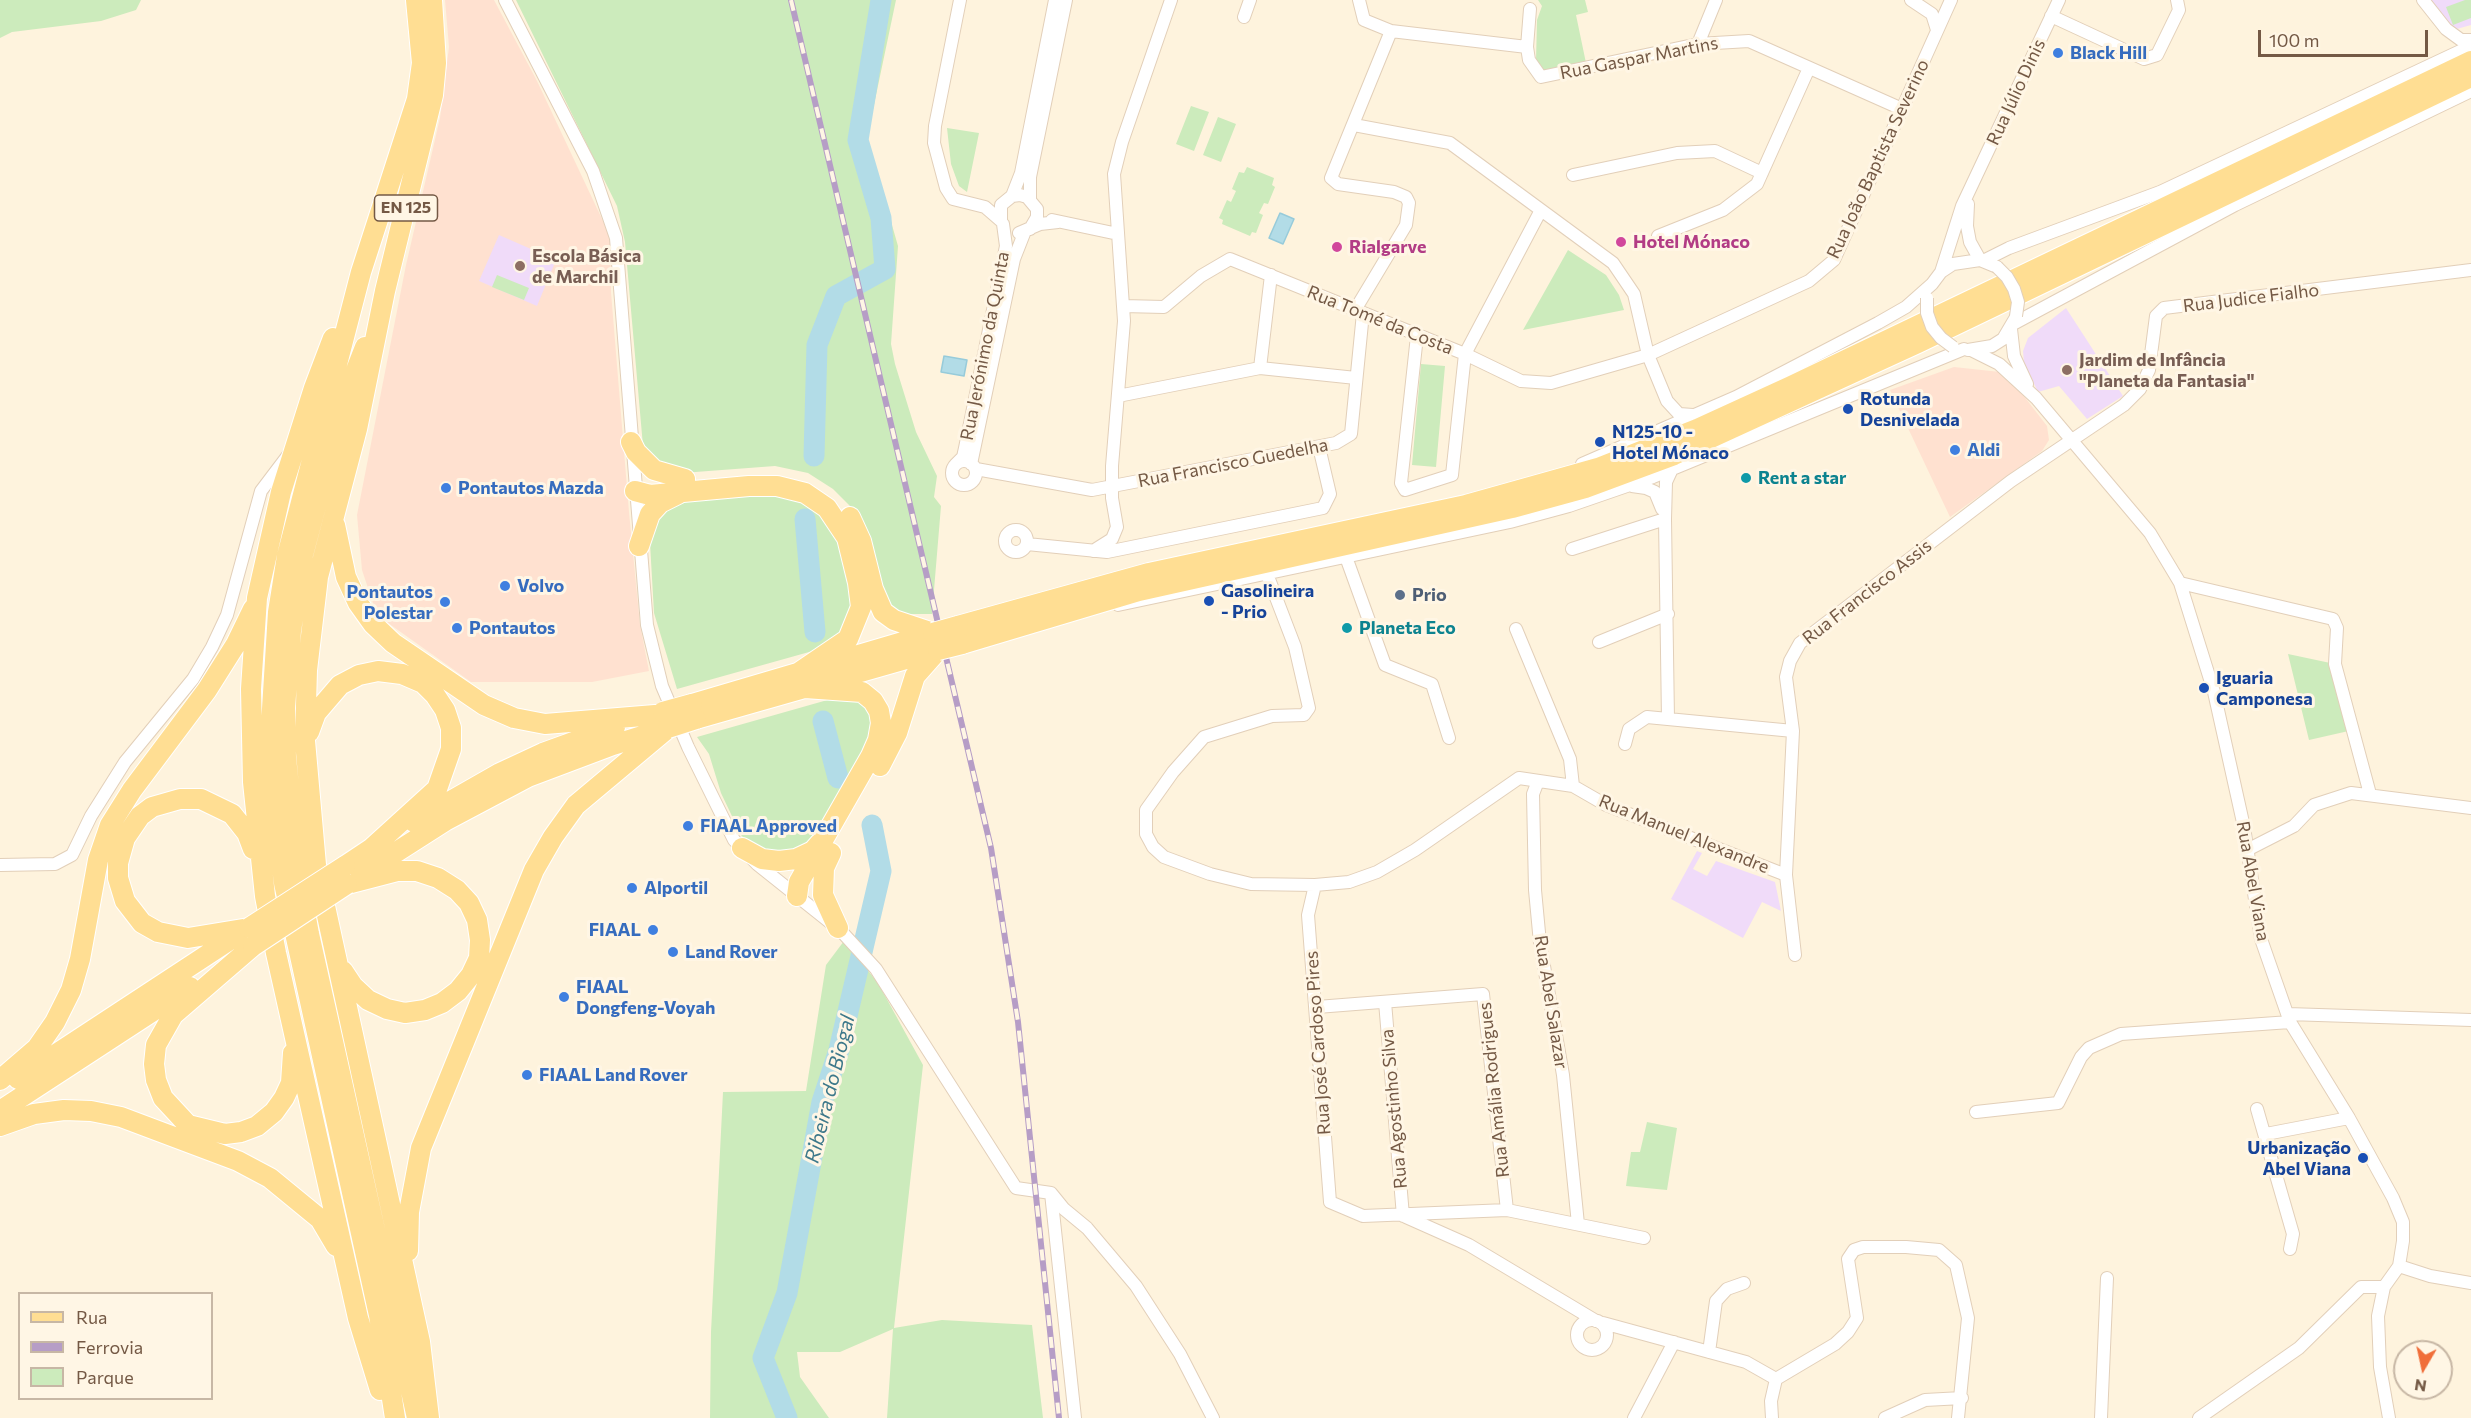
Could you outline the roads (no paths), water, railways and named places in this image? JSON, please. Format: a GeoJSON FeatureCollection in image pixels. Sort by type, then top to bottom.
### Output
{"type":"FeatureCollection","features":[{"type":"Feature","properties":{"kind":"main road"},"geometry":{"type":"LineString","coordinates":[[395,1418],[379,1315],[284,883],[274,807],[270,741],[278,612],[287,556],[361,272],[417,99],[422,63],[416,0]]}},
{"type":"Feature","properties":{"kind":"main road","name":"EN 125"},"geometry":{"type":"LineString","coordinates":[[385,291],[433,95],[436,63],[432,0]]}},
{"type":"Feature","properties":{"kind":"main road"},"geometry":{"type":"LineString","coordinates":[[960,635],[1139,576],[1531,488],[1598,468],[1697,429],[1902,334],[2471,61]]}},
{"type":"Feature","properties":{"kind":"main road"},"geometry":{"type":"LineString","coordinates":[[372,848],[500,773],[595,734],[694,712],[960,635],[1061,613],[1139,591],[1512,508],[1585,488],[1674,455],[1918,343],[2471,77]]}},
{"type":"Feature","properties":{"kind":"main road"},"geometry":{"type":"LineString","coordinates":[[358,1318],[266,896],[252,782],[251,731],[257,598],[274,487],[295,446],[321,366],[361,272]]}},
{"type":"Feature","properties":{"kind":"main road"},"geometry":{"type":"LineString","coordinates":[[385,291],[357,429],[318,577],[311,624],[305,704],[306,761],[316,865],[411,1295],[420,1342],[429,1418]]}},
{"type":"Feature","properties":{"kind":"main road"},"geometry":{"type":"LineString","coordinates":[[385,291],[345,401],[303,555],[291,631],[285,708],[286,757],[297,863],[309,934],[417,1418]]}},
{"type":"Feature","properties":{"kind":"main road"},"geometry":{"type":"LineString","coordinates":[[631,442],[636,452],[654,470],[685,485]]}},
{"type":"Feature","properties":{"kind":"main road"},"geometry":{"type":"LineString","coordinates":[[639,546],[650,514],[685,485],[770,474],[794,477],[816,485],[840,504],[856,527],[873,589],[883,612],[936,641]]}},
{"type":"Feature","properties":{"kind":"main road"},"geometry":{"type":"LineString","coordinates":[[635,490],[641,485],[762,486],[792,489],[818,501],[837,519],[847,538],[858,583],[861,607],[848,639],[801,680]]}},
{"type":"Feature","properties":{"kind":"main road"},"geometry":{"type":"LineString","coordinates":[[334,518],[346,577],[358,603],[374,624],[393,643],[484,705],[514,718],[545,724],[662,718]]}},
{"type":"Feature","properties":{"kind":"main road"},"geometry":{"type":"LineString","coordinates":[[0,1080],[38,1048],[55,1022],[71,990],[80,959],[98,860],[110,825],[132,790],[223,666],[257,598]]}},
{"type":"Feature","properties":{"kind":"main road"},"geometry":{"type":"LineString","coordinates":[[838,928],[823,895],[827,846],[897,733],[915,676],[936,641]]}},
{"type":"Feature","properties":{"kind":"main road"},"geometry":{"type":"LineString","coordinates":[[0,1111],[251,937],[372,848],[437,789],[451,749],[451,728],[445,710],[423,683],[402,674],[378,671],[358,675],[340,685],[316,713],[309,730],[306,761]]}},
{"type":"Feature","properties":{"kind":"main road"},"geometry":{"type":"LineString","coordinates":[[797,896],[808,889],[871,756],[878,740],[881,723],[879,711],[873,701],[862,692],[801,680]]}},
{"type":"Feature","properties":{"kind":"main road"},"geometry":{"type":"LineString","coordinates":[[0,1091],[251,937],[347,884],[445,821],[528,777],[613,745],[662,718]]}},
{"type":"Feature","properties":{"kind":"main road"},"geometry":{"type":"LineString","coordinates":[[411,1295],[408,1266],[409,1212],[421,1148],[534,870],[553,837],[576,805],[662,718]]}},
{"type":"Feature","properties":{"kind":"main road"},"geometry":{"type":"LineString","coordinates":[[251,937],[188,938],[158,932],[142,923],[125,902],[121,889],[118,862],[125,838],[140,816],[159,804],[180,799],[201,799],[232,813],[247,833],[266,896]]}},
{"type":"Feature","properties":{"kind":"main road"},"geometry":{"type":"LineString","coordinates":[[742,849],[762,859],[779,861],[796,859],[827,846]]}},
{"type":"Feature","properties":{"kind":"main road"},"geometry":{"type":"LineString","coordinates":[[327,922],[344,972],[353,986],[368,1000],[387,1009],[405,1013],[425,1010],[442,1004],[458,991],[471,975],[479,958],[477,920],[469,903],[457,890],[438,878],[417,871],[397,871],[347,884]]}},
{"type":"Feature","properties":{"kind":"main road"},"geometry":{"type":"LineString","coordinates":[[251,937],[173,1015],[156,1045],[154,1064],[156,1080],[163,1098],[188,1125],[207,1131],[241,1132],[257,1126],[274,1112],[291,1083],[294,1049],[291,1017]]}},
{"type":"Feature","properties":{"kind":"main road"},"geometry":{"type":"LineString","coordinates":[[0,1126],[34,1114],[64,1110],[91,1112],[121,1118],[185,1141],[270,1178],[320,1219],[334,1243],[389,1418]]}},
{"type":"Feature","properties":{"kind":"street"},"geometry":{"type":"LineString","coordinates":[[960,0],[934,126],[933,143],[946,188],[953,199],[975,204],[994,213],[1001,222]]}},
{"type":"Feature","properties":{"kind":"street","name":"Rua Jerónimo da Quinta"},"geometry":{"type":"LineString","coordinates":[[955,465],[963,457],[1006,246],[999,212],[1021,173],[1055,0]]}},
{"type":"Feature","properties":{"kind":"street","name":"Rua Jerónimo da Quinta"},"geometry":{"type":"LineString","coordinates":[[973,482],[974,466],[1014,259],[1028,230],[1037,218],[1030,177],[1066,0]]}},
{"type":"Feature","properties":{"kind":"street"},"geometry":{"type":"LineString","coordinates":[[1139,545],[1126,539],[1117,527],[1112,487],[1123,306],[1114,174],[1116,161],[1171,0]]}},
{"type":"Feature","properties":{"kind":"street"},"geometry":{"type":"LineString","coordinates":[[1244,17],[1250,0]]}},
{"type":"Feature","properties":{"kind":"street"},"geometry":{"type":"LineString","coordinates":[[1359,0],[1364,20],[1391,31],[1527,46]]}},
{"type":"Feature","properties":{"kind":"street"},"geometry":{"type":"LineString","coordinates":[[1698,44],[1716,0]]}},
{"type":"Feature","properties":{"kind":"street"},"geometry":{"type":"LineString","coordinates":[[1911,0],[1932,14],[1937,30]]}},
{"type":"Feature","properties":{"kind":"street","name":"Rua João Baptista Severino"},"geometry":{"type":"LineString","coordinates":[[1648,355],[1809,280],[1834,261],[1951,0]]}},
{"type":"Feature","properties":{"kind":"street","name":"Rua Júlio Dinis"},"geometry":{"type":"LineString","coordinates":[[1941,272],[1962,206],[2059,0]]}},
{"type":"Feature","properties":{"kind":"street"},"geometry":{"type":"LineString","coordinates":[[2051,15],[2144,58],[2157,55],[2179,10],[2176,0]]}},
{"type":"Feature","properties":{"kind":"street"},"geometry":{"type":"LineString","coordinates":[[2423,0],[2446,29],[2461,40],[2471,40]]}},
{"type":"Feature","properties":{"kind":"street"},"geometry":{"type":"LineString","coordinates":[[505,1],[593,171],[616,238],[647,625],[662,686],[703,779],[734,840],[742,849],[757,864],[838,928],[876,969],[1016,1188],[1051,1193],[1064,1209],[1088,1228],[1136,1286],[1180,1354],[1213,1418]]}},
{"type":"Feature","properties":{"kind":"street","name":"Rua Gaspar Martins"},"geometry":{"type":"LineString","coordinates":[[1530,9],[1527,46],[1529,60],[1541,77],[1698,44],[1749,41],[1902,110]]}},
{"type":"Feature","properties":{"kind":"street"},"geometry":{"type":"LineString","coordinates":[[2439,62],[2449,41],[2446,29]]}},
{"type":"Feature","properties":{"kind":"street"},"geometry":{"type":"LineString","coordinates":[[1359,312],[1406,225],[1409,203],[1406,197],[1394,192],[1338,184],[1331,178],[1391,31]]}},
{"type":"Feature","properties":{"kind":"street"},"geometry":{"type":"LineString","coordinates":[[1373,524],[1582,464],[1697,416],[1906,307],[1932,284],[1941,272],[1953,264],[1982,261],[2009,248],[2160,192],[2471,46]]}},
{"type":"Feature","properties":{"kind":"street"},"geometry":{"type":"LineString","coordinates":[[1658,236],[1723,210],[1757,184],[1809,68]]}},
{"type":"Feature","properties":{"kind":"street"},"geometry":{"type":"LineString","coordinates":[[1061,613],[1140,602],[1510,522],[1672,470],[1963,349],[1992,346],[2013,323],[2235,205],[2471,91]]}},
{"type":"Feature","properties":{"kind":"street"},"geometry":{"type":"LineString","coordinates":[[1354,125],[1450,143],[1613,263],[1634,294],[1648,355],[1667,409],[1664,424],[1657,432]]}},
{"type":"Feature","properties":{"kind":"street"},"geometry":{"type":"LineString","coordinates":[[1573,175],[1677,153],[1715,151],[1762,173]]}},
{"type":"Feature","properties":{"kind":"street","name":"Rua Júlio Dinis"},"geometry":{"type":"LineString","coordinates":[[1973,184],[1969,194],[1967,226],[1970,242],[1982,261]]}},
{"type":"Feature","properties":{"kind":"street"},"geometry":{"type":"LineString","coordinates":[[975,204],[1020,195],[1058,222]]}},
{"type":"Feature","properties":{"kind":"street"},"geometry":{"type":"LineString","coordinates":[[1417,336],[1401,483],[1405,490],[1452,475],[1465,354],[1541,210]]}},
{"type":"Feature","properties":{"kind":"street","name":"Rua Jerónimo da Quinta"},"geometry":{"type":"LineString","coordinates":[[1001,222],[1012,232],[1028,230]]}},
{"type":"Feature","properties":{"kind":"street"},"geometry":{"type":"LineString","coordinates":[[1028,230],[1047,222],[1058,222],[1118,234]]}},
{"type":"Feature","properties":{"kind":"street","name":"Rua Tomé da Costa"},"geometry":{"type":"LineString","coordinates":[[1123,306],[1164,307],[1201,276],[1230,259],[1465,354],[1521,381],[1536,384],[1551,383],[1648,355]]}},
{"type":"Feature","properties":{"kind":"street"},"geometry":{"type":"LineString","coordinates":[[1982,261],[1997,267],[2014,289],[2018,302],[2013,323]]}},
{"type":"Feature","properties":{"kind":"street","name":"Rua Judice Fialho"},"geometry":{"type":"LineString","coordinates":[[2072,438],[2124,405],[2140,389],[2149,370],[2156,316],[2164,308],[2471,270]]}},
{"type":"Feature","properties":{"kind":"street"},"geometry":{"type":"LineString","coordinates":[[1260,368],[1271,275]]}},
{"type":"Feature","properties":{"kind":"street"},"geometry":{"type":"LineString","coordinates":[[1932,284],[1927,298],[1927,313],[1932,327],[1941,338],[1963,349]]}},
{"type":"Feature","properties":{"kind":"street","name":"Rua Francisco Guedelha"},"geometry":{"type":"LineString","coordinates":[[974,466],[993,473],[1092,490],[1336,443],[1351,434],[1359,312]]}},
{"type":"Feature","properties":{"kind":"street","name":"Rua Abel Viana"},"geometry":{"type":"LineString","coordinates":[[2013,323],[2014,356],[2019,371],[2036,398]]}},
{"type":"Feature","properties":{"kind":"street","name":"Rua Abel Viana"},"geometry":{"type":"LineString","coordinates":[[1963,349],[1998,364],[2036,398],[2150,533],[2180,583],[2214,692],[2247,850],[2261,939],[2289,1018],[2349,1118],[2393,1198],[2403,1222],[2399,1266],[2384,1287],[2378,1316],[2380,1367],[2389,1418]]}},
{"type":"Feature","properties":{"kind":"street"},"geometry":{"type":"LineString","coordinates":[[1118,396],[1260,368],[1356,378]]}},
{"type":"Feature","properties":{"kind":"street"},"geometry":{"type":"LineString","coordinates":[[1662,392],[1679,414],[1697,416]]}},
{"type":"Feature","properties":{"kind":"street","name":"Rua Francisco Assis"},"geometry":{"type":"LineString","coordinates":[[1796,955],[1786,875],[1793,731],[1786,677],[1790,661],[1800,643],[2072,438]]}},
{"type":"Feature","properties":{"kind":"street"},"geometry":{"type":"LineString","coordinates":[[1026,544],[1107,552],[1323,508],[1330,494],[1319,447]]}},
{"type":"Feature","properties":{"kind":"street","name":"Rua Jerónimo da Quinta"},"geometry":{"type":"LineString","coordinates":[[955,465],[965,461],[974,466]]}},
{"type":"Feature","properties":{"kind":"street"},"geometry":{"type":"LineString","coordinates":[[955,465],[952,472],[956,482],[963,485],[973,482],[981,475],[993,473]]}},
{"type":"Feature","properties":{"kind":"street"},"geometry":{"type":"LineString","coordinates":[[1668,719],[1665,519],[1666,482],[1672,470]]}},
{"type":"Feature","properties":{"kind":"street"},"geometry":{"type":"LineString","coordinates":[[1628,486],[1646,488],[1655,492],[1661,501],[1665,519]]}},
{"type":"Feature","properties":{"kind":"street"},"geometry":{"type":"LineString","coordinates":[[0,865],[55,864],[72,855],[91,816],[125,762],[192,679],[212,647],[227,615],[255,512],[274,487]]}},
{"type":"Feature","properties":{"kind":"street"},"geometry":{"type":"LineString","coordinates":[[1572,549],[1665,519]]}},
{"type":"Feature","properties":{"kind":"street"},"geometry":{"type":"LineString","coordinates":[[1093,551],[1112,539],[1117,527]]}},
{"type":"Feature","properties":{"kind":"street"},"geometry":{"type":"LineString","coordinates":[[1346,557],[1385,665],[1432,684],[1449,738]]}},
{"type":"Feature","properties":{"kind":"street"},"geometry":{"type":"LineString","coordinates":[[1267,574],[1295,647],[1309,708],[1304,715],[1272,716],[1204,737],[1173,772],[1146,810],[1146,834],[1153,848],[1164,857],[1210,874],[1251,884],[1315,885],[1349,882],[1377,872],[1415,850],[1519,778],[1573,786],[1570,759],[1516,628]]}},
{"type":"Feature","properties":{"kind":"street"},"geometry":{"type":"LineString","coordinates":[[2180,583],[2333,620],[2337,628],[2335,664],[2370,794]]}},
{"type":"Feature","properties":{"kind":"street"},"geometry":{"type":"LineString","coordinates":[[1599,642],[1668,614]]}},
{"type":"Feature","properties":{"kind":"street"},"geometry":{"type":"LineString","coordinates":[[1625,744],[1629,729],[1636,722],[1647,717],[1793,731]]}},
{"type":"Feature","properties":{"kind":"street","name":"Rua Abel Salazar"},"geometry":{"type":"LineString","coordinates":[[1538,781],[1533,794],[1535,890],[1540,943],[1563,1075],[1578,1224]]}},
{"type":"Feature","properties":{"kind":"street","name":"Rua Manuel Alexandre"},"geometry":{"type":"LineString","coordinates":[[1573,786],[1606,805],[1786,875]]}},
{"type":"Feature","properties":{"kind":"street"},"geometry":{"type":"LineString","coordinates":[[2247,850],[2294,826],[2313,805],[2351,793],[2471,808]]}},
{"type":"Feature","properties":{"kind":"street","name":"Rua José Cardoso Pires"},"geometry":{"type":"LineString","coordinates":[[1315,885],[1308,915],[1317,1007],[1330,1202],[1363,1216],[1402,1216]]}},
{"type":"Feature","properties":{"kind":"street","name":"Rua Amália Rodrigues"},"geometry":{"type":"LineString","coordinates":[[1317,1007],[1483,994],[1507,1210]]}},
{"type":"Feature","properties":{"kind":"street","name":"Rua Agostinho Silva"},"geometry":{"type":"LineString","coordinates":[[1385,1002],[1402,1216]]}},
{"type":"Feature","properties":{"kind":"street"},"geometry":{"type":"LineString","coordinates":[[1976,1112],[2058,1103],[2081,1057],[2098,1043],[2121,1034],[2289,1018],[2471,1020]]}},
{"type":"Feature","properties":{"kind":"street"},"geometry":{"type":"LineString","coordinates":[[2257,1109],[2293,1234],[2290,1249]]}},
{"type":"Feature","properties":{"kind":"street"},"geometry":{"type":"LineString","coordinates":[[2266,1134],[2349,1118]]}},
{"type":"Feature","properties":{"kind":"street"},"geometry":{"type":"LineString","coordinates":[[1051,1193],[1075,1418]]}},
{"type":"Feature","properties":{"kind":"street"},"geometry":{"type":"LineString","coordinates":[[1402,1216],[1507,1210],[1644,1238]]}},
{"type":"Feature","properties":{"kind":"street"},"geometry":{"type":"LineString","coordinates":[[1402,1216],[1469,1245],[1599,1322],[1746,1362],[1776,1379]]}},
{"type":"Feature","properties":{"kind":"street"},"geometry":{"type":"LineString","coordinates":[[1772,1418],[1771,1401],[1776,1379],[1834,1344],[1848,1332],[1857,1318],[1848,1259],[1854,1250],[1863,1247],[1939,1250],[1956,1265],[1968,1318],[1962,1398],[1958,1418]]}},
{"type":"Feature","properties":{"kind":"street"},"geometry":{"type":"LineString","coordinates":[[2399,1266],[2430,1276],[2471,1283]]}},
{"type":"Feature","properties":{"kind":"street"},"geometry":{"type":"LineString","coordinates":[[2101,1418],[2107,1278]]}},
{"type":"Feature","properties":{"kind":"street"},"geometry":{"type":"LineString","coordinates":[[1709,1352],[1716,1301],[1727,1289],[1744,1283]]}},
{"type":"Feature","properties":{"kind":"street"},"geometry":{"type":"LineString","coordinates":[[2199,1418],[2299,1348],[2361,1287],[2384,1287]]}},
{"type":"Feature","properties":{"kind":"street"},"geometry":{"type":"LineString","coordinates":[[1634,1418],[1674,1342]]}},
{"type":"Feature","properties":{"kind":"street"},"geometry":{"type":"LineString","coordinates":[[1886,1418],[1925,1400],[1962,1398]]}},
{"type":"Feature","properties":{"kind":"water"},"geometry":{"type":"Polygon","coordinates":[[[1280,213],[1294,219],[1283,244],[1269,238],[1280,213]]]}},
{"type":"Feature","properties":{"kind":"water"},"geometry":{"type":"Polygon","coordinates":[[[944,356],[967,360],[964,376],[941,372],[944,356]]]}},
{"type":"Feature","properties":{"kind":"waterway","name":"Ribeira do Biogal"},"geometry":{"type":"LineString","coordinates":[[814,456],[817,345],[836,296],[885,269],[881,218],[858,140],[881,0]]}},
{"type":"Feature","properties":{"kind":"waterway","name":"Ribeira do Biogal"},"geometry":{"type":"LineString","coordinates":[[805,519],[815,632]]}},
{"type":"Feature","properties":{"kind":"waterway","name":"Ribeira do Biogal"},"geometry":{"type":"LineString","coordinates":[[823,721],[838,778]]}},
{"type":"Feature","properties":{"kind":"waterway","name":"Ribeira do Biogal"},"geometry":{"type":"LineString","coordinates":[[787,1418],[763,1358],[787,1293],[822,1102],[839,1050],[881,871],[872,825]]}},
{"type":"Feature","properties":{"kind":"railway"},"geometry":{"type":"LineString","coordinates":[[791,0],[991,848],[1018,1022],[1059,1418]]}},
{"type":"Feature","properties":{"kind":"place","name":"Black Hill"},"geometry":{"type":"Point","coordinates":[2058,53]}},
{"type":"Feature","properties":{"kind":"place","name":"Hotel Mónaco"},"geometry":{"type":"Point","coordinates":[1621,242]}},
{"type":"Feature","properties":{"kind":"place","name":"Rialgarve"},"geometry":{"type":"Point","coordinates":[1337,247]}},
{"type":"Feature","properties":{"kind":"place","name":"Escola Básica de Marchil"},"geometry":{"type":"Point","coordinates":[520,266]}},
{"type":"Feature","properties":{"kind":"place","name":"Jardim de Infância \"Planeta da Fantasia\""},"geometry":{"type":"Point","coordinates":[2067,370]}},
{"type":"Feature","properties":{"kind":"place","name":"Rotunda Desnivelada"},"geometry":{"type":"Point","coordinates":[1848,409]}},
{"type":"Feature","properties":{"kind":"place","name":"N125-10 - Hotel Mónaco"},"geometry":{"type":"Point","coordinates":[1600,442]}},
{"type":"Feature","properties":{"kind":"place","name":"Aldi"},"geometry":{"type":"Point","coordinates":[1955,450]}},
{"type":"Feature","properties":{"kind":"place","name":"Rent a star"},"geometry":{"type":"Point","coordinates":[1746,478]}},
{"type":"Feature","properties":{"kind":"place","name":"Pontautos Mazda"},"geometry":{"type":"Point","coordinates":[446,488]}},
{"type":"Feature","properties":{"kind":"place","name":"Volvo"},"geometry":{"type":"Point","coordinates":[505,586]}},
{"type":"Feature","properties":{"kind":"place","name":"Prio"},"geometry":{"type":"Point","coordinates":[1400,595]}},
{"type":"Feature","properties":{"kind":"place","name":"Gasolineira - Prio"},"geometry":{"type":"Point","coordinates":[1209,601]}},
{"type":"Feature","properties":{"kind":"place","name":"Pontautos Polestar"},"geometry":{"type":"Point","coordinates":[445,602]}},
{"type":"Feature","properties":{"kind":"place","name":"Pontautos"},"geometry":{"type":"Point","coordinates":[457,628]}},
{"type":"Feature","properties":{"kind":"place","name":"Planeta Eco"},"geometry":{"type":"Point","coordinates":[1347,628]}},
{"type":"Feature","properties":{"kind":"place","name":"Iguaria Camponesa"},"geometry":{"type":"Point","coordinates":[2204,688]}},
{"type":"Feature","properties":{"kind":"place","name":"FIAAL Approved"},"geometry":{"type":"Point","coordinates":[688,826]}},
{"type":"Feature","properties":{"kind":"place","name":"Alportil"},"geometry":{"type":"Point","coordinates":[632,888]}},
{"type":"Feature","properties":{"kind":"place","name":"FIAAL"},"geometry":{"type":"Point","coordinates":[653,930]}},
{"type":"Feature","properties":{"kind":"place","name":"Land Rover"},"geometry":{"type":"Point","coordinates":[673,952]}},
{"type":"Feature","properties":{"kind":"place","name":"FIAAL Dongfeng-Voyah"},"geometry":{"type":"Point","coordinates":[564,997]}},
{"type":"Feature","properties":{"kind":"place","name":"FIAAL Land Rover"},"geometry":{"type":"Point","coordinates":[527,1075]}},
{"type":"Feature","properties":{"kind":"place","name":"Urbanização Abel Viana"},"geometry":{"type":"Point","coordinates":[2363,1158]}}]}
